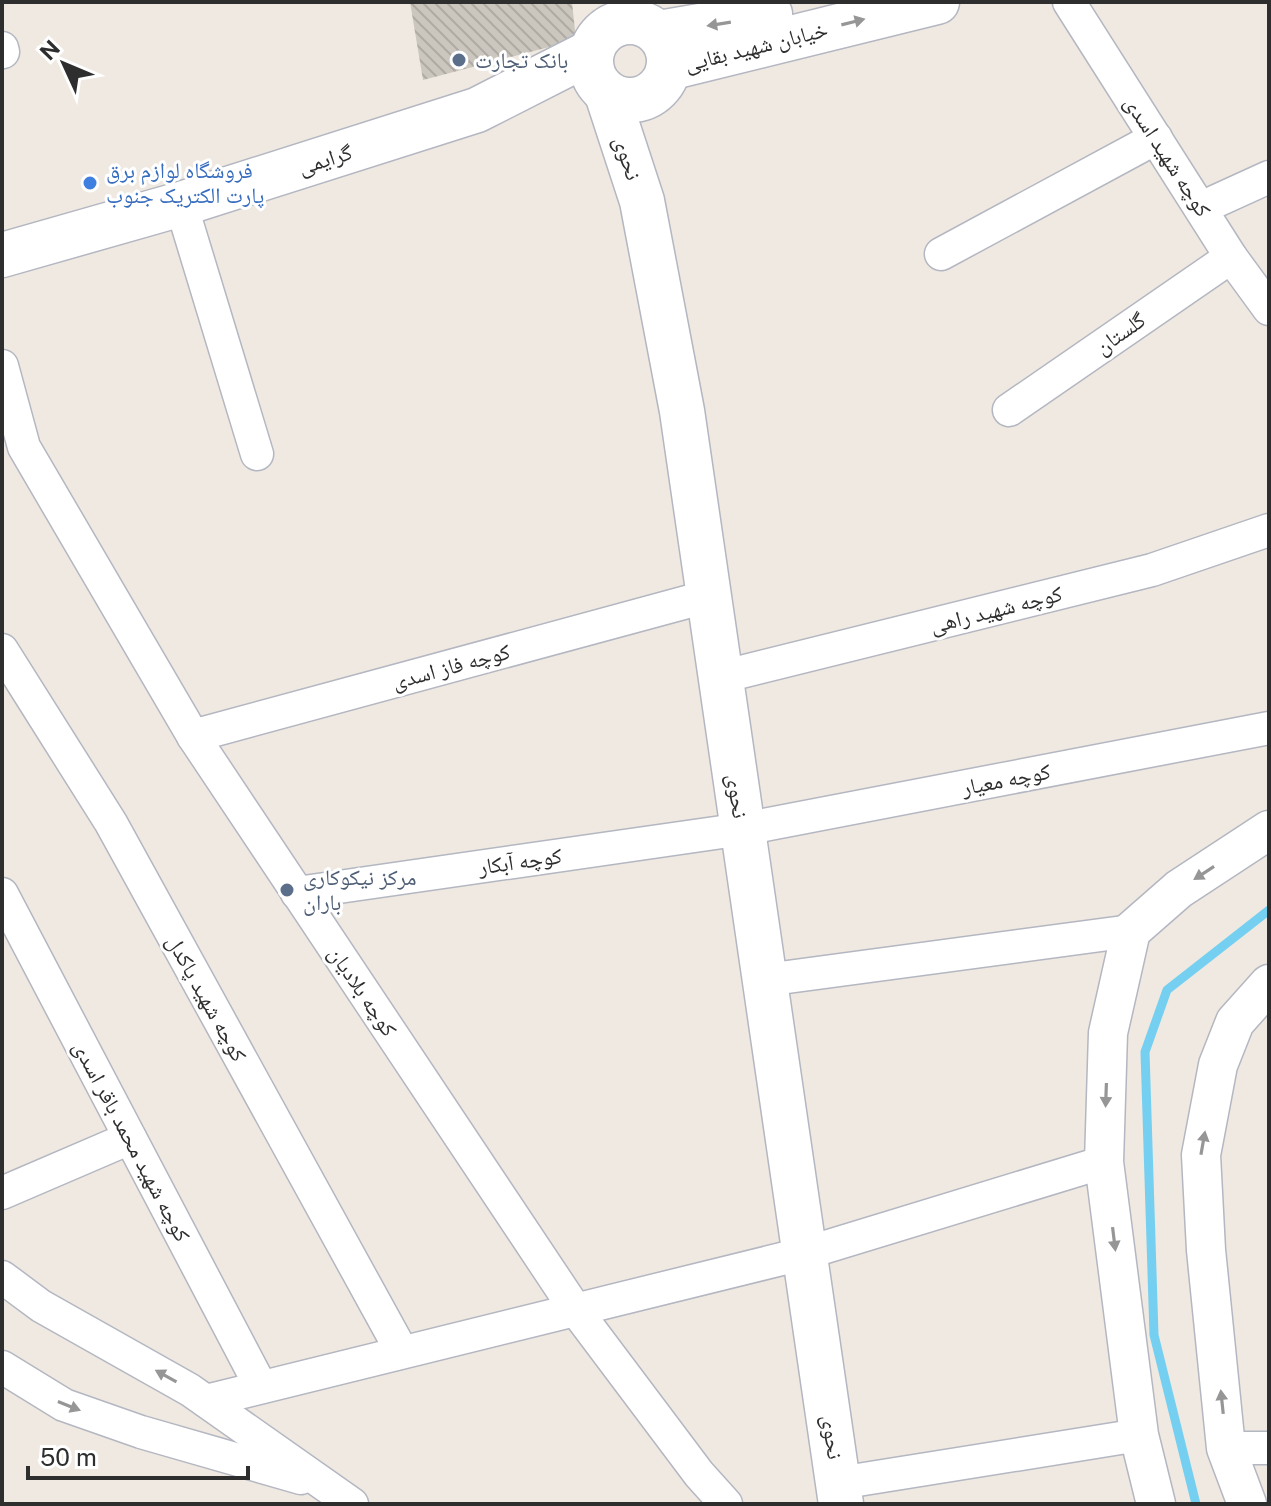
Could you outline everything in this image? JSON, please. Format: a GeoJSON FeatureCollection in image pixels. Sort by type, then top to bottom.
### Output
{"type":"FeatureCollection","features":[{"type":"Feature","properties":{"kind":"main road","name":"خیابان شهید بقایی"},"geometry":{"type":"LineString","coordinates":[[628,56],[823,2]]}},
{"type":"Feature","properties":{"kind":"main road","name":"خیابان شهید بقایی"},"geometry":{"type":"LineString","coordinates":[[628,56],[937,2]]}},
{"type":"Feature","properties":{"kind":"main road","name":"گرایمی"},"geometry":{"type":"LineString","coordinates":[[2,255],[181,204],[477,110],[628,56]]}},
{"type":"Feature","properties":{"kind":"main road","name":"نحوی"},"geometry":{"type":"LineString","coordinates":[[628,56],[642,201],[682,411],[840,1493]]}},
{"type":"Feature","properties":{"kind":"street","name":"کوچه شهید اسدی"},"geometry":{"type":"LineString","coordinates":[[1069,2],[1231,257],[1269,309]]}},
{"type":"Feature","properties":{"kind":"street"},"geometry":{"type":"LineString","coordinates":[[941,254],[1156,138]]}},
{"type":"Feature","properties":{"kind":"street"},"geometry":{"type":"LineString","coordinates":[[1201,208],[1269,177]]}},
{"type":"Feature","properties":{"kind":"street"},"geometry":{"type":"LineString","coordinates":[[181,204],[257,454]]}},
{"type":"Feature","properties":{"kind":"street","name":"گلستان"},"geometry":{"type":"LineString","coordinates":[[1009,410],[1231,257]]}},
{"type":"Feature","properties":{"kind":"street","name":"کوچه بلادیان"},"geometry":{"type":"LineString","coordinates":[[2,366],[24,447],[193,736],[575,1309],[699,1474],[726,1504]]}},
{"type":"Feature","properties":{"kind":"street","name":"کوچه شهید راهی"},"geometry":{"type":"LineString","coordinates":[[721,677],[1152,570],[1269,530]]}},
{"type":"Feature","properties":{"kind":"street","name":"کوچه فاز اسدی"},"geometry":{"type":"LineString","coordinates":[[193,736],[709,596]]}},
{"type":"Feature","properties":{"kind":"street","name":"کوچه شهید پاکدل"},"geometry":{"type":"LineString","coordinates":[[2,650],[111,823],[402,1352]]}},
{"type":"Feature","properties":{"kind":"street","name":"کوچه معیار"},"geometry":{"type":"LineString","coordinates":[[743,829],[1269,728]]}},
{"type":"Feature","properties":{"kind":"street","name":"کوچه آبکار"},"geometry":{"type":"LineString","coordinates":[[297,893],[743,829]]}},
{"type":"Feature","properties":{"kind":"street"},"geometry":{"type":"LineString","coordinates":[[765,980],[1131,931],[1179,889],[1269,830]]}},
{"type":"Feature","properties":{"kind":"street","name":"کوچه شهید محمد باقر اسدی"},"geometry":{"type":"LineString","coordinates":[[2,894],[261,1387]]}},
{"type":"Feature","properties":{"kind":"street"},"geometry":{"type":"LineString","coordinates":[[1131,931],[1108,1033],[1104,1162],[1139,1435],[1156,1504]]}},
{"type":"Feature","properties":{"kind":"street"},"geometry":{"type":"LineString","coordinates":[[1247,1504],[1226,1448],[1206,1250],[1201,1155],[1218,1065],[1235,1022],[1269,984]]}},
{"type":"Feature","properties":{"kind":"street"},"geometry":{"type":"LineString","coordinates":[[2,1193],[130,1138]]}},
{"type":"Feature","properties":{"kind":"street"},"geometry":{"type":"LineString","coordinates":[[206,1401],[806,1253],[1104,1162]]}},
{"type":"Feature","properties":{"kind":"street"},"geometry":{"type":"LineString","coordinates":[[2,1277],[41,1306],[206,1401],[349,1502]]}},
{"type":"Feature","properties":{"kind":"street"},"geometry":{"type":"LineString","coordinates":[[2,1367],[64,1405],[141,1432],[296,1476],[349,1502]]}},
{"type":"Feature","properties":{"kind":"street"},"geometry":{"type":"LineString","coordinates":[[840,1493],[1139,1435]]}},
{"type":"Feature","properties":{"kind":"street"},"geometry":{"type":"LineString","coordinates":[[1226,1448],[1269,1448]]}},
{"type":"Feature","properties":{"kind":"building","name":"بانک تجارت"},"geometry":{"type":"Polygon","coordinates":[[[410,2],[572,2],[576,40],[423,80],[410,2]]]}},
{"type":"Feature","properties":{"kind":"waterway"},"geometry":{"type":"LineString","coordinates":[[1196,1504],[1154,1335],[1145,1052],[1167,990],[1269,910]]}},
{"type":"Feature","properties":{"kind":"place","name":"بانک تجارت"},"geometry":{"type":"Point","coordinates":[459,60]}},
{"type":"Feature","properties":{"kind":"place","name":"فروشگاه لوازم برق پارت الکتریک جنوب"},"geometry":{"type":"Point","coordinates":[90,183]}},
{"type":"Feature","properties":{"kind":"place","name":"مرکز نیکوکاری باران"},"geometry":{"type":"Point","coordinates":[287,890]}}]}
